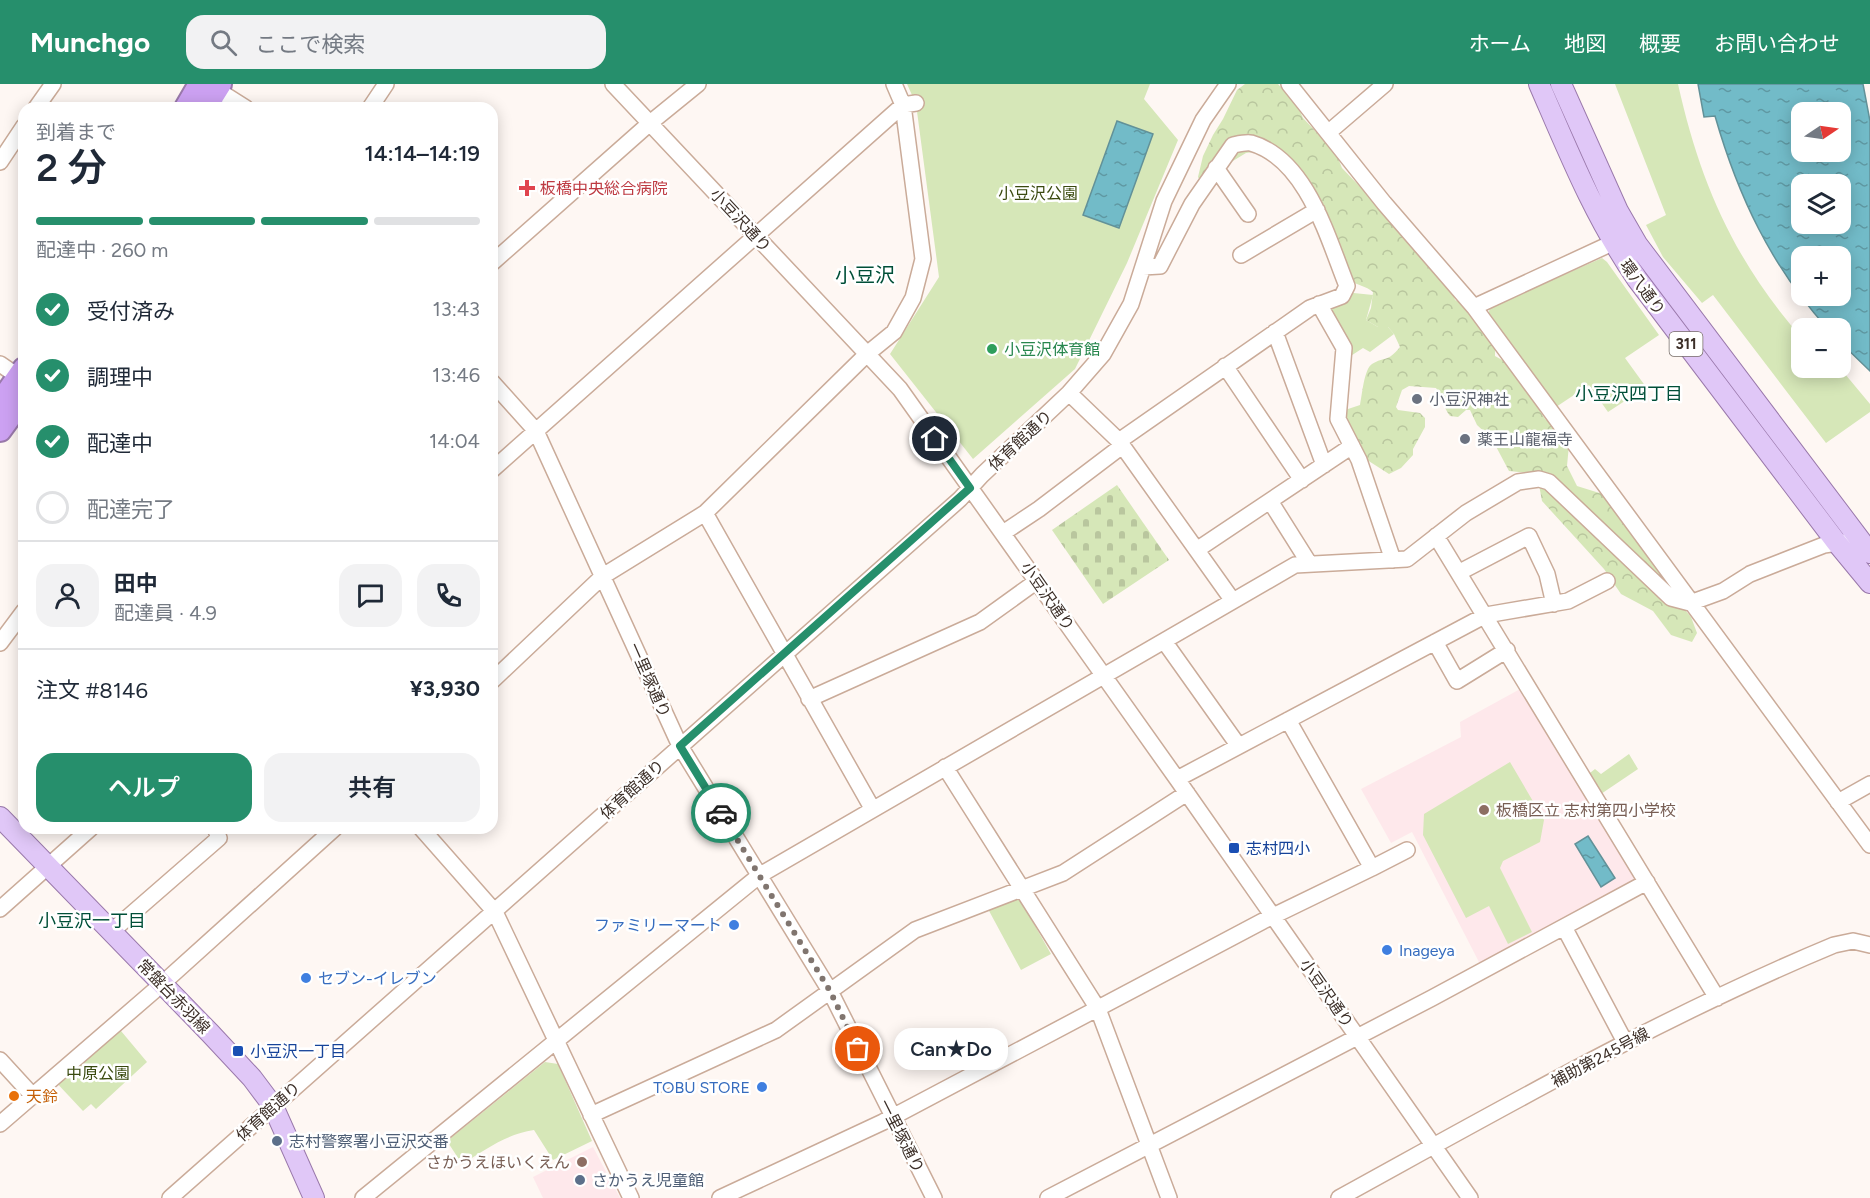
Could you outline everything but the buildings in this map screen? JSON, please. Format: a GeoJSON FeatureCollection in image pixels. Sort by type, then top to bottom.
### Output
{"type":"FeatureCollection","features":[{"type":"Feature","properties":{"kind":"highway"},"geometry":{"type":"LineString","coordinates":[[194,102],[210,90]]}},
{"type":"Feature","properties":{"kind":"highway"},"geometry":{"type":"LineString","coordinates":[[0,403],[18,385]]}},
{"type":"Feature","properties":{"kind":"highway"},"geometry":{"type":"LineString","coordinates":[[0,430],[18,390]]}},
{"type":"Feature","properties":{"kind":"main road","name":"環八通り"},"geometry":{"type":"LineString","coordinates":[[1539,84],[1579,178],[1613,244],[1837,543],[1870,583]]}},
{"type":"Feature","properties":{"kind":"main road","name":"環八通り"},"geometry":{"type":"LineString","coordinates":[[1561,84],[1603,180],[1631,234],[1662,279],[1867,544]]}},
{"type":"Feature","properties":{"kind":"main road","name":"常盤台赤羽線"},"geometry":{"type":"LineString","coordinates":[[0,817],[245,1071],[273,1106],[314,1198]]}},
{"type":"Feature","properties":{"kind":"street"},"geometry":{"type":"LineString","coordinates":[[40,102],[53,84]]}},
{"type":"Feature","properties":{"kind":"street"},"geometry":{"type":"LineString","coordinates":[[374,102],[386,84]]}},
{"type":"Feature","properties":{"kind":"street","name":"小豆沢通り"},"geometry":{"type":"LineString","coordinates":[[613,84],[900,389],[1187,793],[1470,1198]]}},
{"type":"Feature","properties":{"kind":"street"},"geometry":{"type":"LineString","coordinates":[[498,258],[650,123],[698,84]]}},
{"type":"Feature","properties":{"kind":"street"},"geometry":{"type":"LineString","coordinates":[[498,675],[603,576],[705,513],[867,354],[894,332],[913,298],[923,259],[909,104],[894,84]]}},
{"type":"Feature","properties":{"kind":"street","name":"体育館通り"},"geometry":{"type":"LineString","coordinates":[[171,1198],[784,655],[970,488],[1070,393],[1103,354],[1131,304],[1164,201],[1203,120],[1228,84]]}},
{"type":"Feature","properties":{"kind":"street"},"geometry":{"type":"LineString","coordinates":[[1289,84],[1384,203],[1473,307],[1870,845]]}},
{"type":"Feature","properties":{"kind":"street"},"geometry":{"type":"LineString","coordinates":[[1329,132],[1385,84]]}},
{"type":"Feature","properties":{"kind":"street"},"geometry":{"type":"LineString","coordinates":[[210,90],[234,102]]}},
{"type":"Feature","properties":{"kind":"street"},"geometry":{"type":"LineString","coordinates":[[498,465],[909,104]]}},
{"type":"Feature","properties":{"kind":"street"},"geometry":{"type":"LineString","coordinates":[[0,162],[18,135]]}},
{"type":"Feature","properties":{"kind":"street"},"geometry":{"type":"LineString","coordinates":[[1003,533],[1039,509],[1121,443],[1225,366],[1319,304],[1342,296],[1347,286],[1312,200],[1279,157],[1250,143],[1233,144],[1192,204],[1160,266],[1143,267]]}},
{"type":"Feature","properties":{"kind":"street"},"geometry":{"type":"LineString","coordinates":[[1216,168],[1248,214]]}},
{"type":"Feature","properties":{"kind":"street"},"geometry":{"type":"LineString","coordinates":[[1241,255],[1317,210]]}},
{"type":"Feature","properties":{"kind":"street"},"geometry":{"type":"LineString","coordinates":[[1473,307],[1631,234]]}},
{"type":"Feature","properties":{"kind":"street"},"geometry":{"type":"LineString","coordinates":[[1319,304],[1344,348],[1338,419],[1359,460],[1393,560]]}},
{"type":"Feature","properties":{"kind":"street"},"geometry":{"type":"LineString","coordinates":[[1275,332],[1324,465]]}},
{"type":"Feature","properties":{"kind":"street"},"geometry":{"type":"LineString","coordinates":[[0,364],[18,378]]}},
{"type":"Feature","properties":{"kind":"street"},"geometry":{"type":"LineString","coordinates":[[1225,366],[1302,480]]}},
{"type":"Feature","properties":{"kind":"street","name":"一里塚通り"},"geometry":{"type":"LineString","coordinates":[[498,389],[536,431],[680,746],[830,991],[934,1198]]}},
{"type":"Feature","properties":{"kind":"street"},"geometry":{"type":"LineString","coordinates":[[1070,393],[1121,443],[1233,601]]}},
{"type":"Feature","properties":{"kind":"street"},"geometry":{"type":"LineString","coordinates":[[1197,549],[1352,446]]}},
{"type":"Feature","properties":{"kind":"street"},"geometry":{"type":"LineString","coordinates":[[363,1198],[760,874],[1295,565],[1407,559],[1466,513],[1518,482],[1539,479],[1550,482],[1671,598],[1690,603],[1723,591],[1750,574],[1824,545],[1867,544]]}},
{"type":"Feature","properties":{"kind":"street"},"geometry":{"type":"LineString","coordinates":[[1269,501],[1309,563]]}},
{"type":"Feature","properties":{"kind":"street"},"geometry":{"type":"LineString","coordinates":[[705,513],[872,808]]}},
{"type":"Feature","properties":{"kind":"street"},"geometry":{"type":"LineString","coordinates":[[1436,536],[1717,998]]}},
{"type":"Feature","properties":{"kind":"street"},"geometry":{"type":"LineString","coordinates":[[1460,573],[1529,536],[1547,574],[1554,604]]}},
{"type":"Feature","properties":{"kind":"street"},"geometry":{"type":"LineString","coordinates":[[809,699],[980,622],[1037,581]]}},
{"type":"Feature","properties":{"kind":"street"},"geometry":{"type":"LineString","coordinates":[[1177,779],[1486,615],[1568,601],[1607,581]]}},
{"type":"Feature","properties":{"kind":"street"},"geometry":{"type":"LineString","coordinates":[[0,642],[18,619]]}},
{"type":"Feature","properties":{"kind":"street"},"geometry":{"type":"LineString","coordinates":[[1164,641],[1238,745]]}},
{"type":"Feature","properties":{"kind":"street"},"geometry":{"type":"LineString","coordinates":[[1435,642],[1457,681],[1507,650]]}},
{"type":"Feature","properties":{"kind":"street"},"geometry":{"type":"LineString","coordinates":[[1288,720],[1372,868]]}},
{"type":"Feature","properties":{"kind":"street"},"geometry":{"type":"LineString","coordinates":[[945,767],[1098,1009],[1169,1198]]}},
{"type":"Feature","properties":{"kind":"street"},"geometry":{"type":"LineString","coordinates":[[1838,802],[1870,784]]}},
{"type":"Feature","properties":{"kind":"street"},"geometry":{"type":"LineString","coordinates":[[591,1115],[776,1030],[915,930],[1063,873],[1187,793]]}},
{"type":"Feature","properties":{"kind":"street"},"geometry":{"type":"LineString","coordinates":[[0,909],[84,834]]}},
{"type":"Feature","properties":{"kind":"street"},"geometry":{"type":"LineString","coordinates":[[111,932],[219,838],[217,834]]}},
{"type":"Feature","properties":{"kind":"street"},"geometry":{"type":"LineString","coordinates":[[0,1124],[162,984],[328,834]]}},
{"type":"Feature","properties":{"kind":"street"},"geometry":{"type":"LineString","coordinates":[[426,834],[495,912],[631,1198]]}},
{"type":"Feature","properties":{"kind":"street"},"geometry":{"type":"LineString","coordinates":[[720,1198],[893,1117],[1273,917],[1407,850]]}},
{"type":"Feature","properties":{"kind":"street"},"geometry":{"type":"LineString","coordinates":[[1048,1198],[1647,882]]}},
{"type":"Feature","properties":{"kind":"street"},"geometry":{"type":"LineString","coordinates":[[1564,927],[1625,1042]]}},
{"type":"Feature","properties":{"kind":"street","name":"補助第245号線"},"geometry":{"type":"LineString","coordinates":[[1339,1198],[1625,1042],[1717,998],[1834,945],[1853,941],[1870,945]]}},
{"type":"Feature","properties":{"kind":"street"},"geometry":{"type":"LineString","coordinates":[[0,1060],[33,1096]]}},
{"type":"Feature","properties":{"kind":"shaded area","name":"板橋区立 志村第四小学校"},"geometry":{"type":"Polygon","coordinates":[[[1522,688],[1635,877],[1633,885],[1480,964],[1412,832],[1391,843],[1361,789],[1461,737],[1460,722],[1522,688]]]}},
{"type":"Feature","properties":{"kind":"shaded area","name":"さかうえほいくえん"},"geometry":{"type":"Polygon","coordinates":[[[593,1147],[620,1198],[543,1198],[533,1177],[593,1147]]]}},
{"type":"Feature","properties":{"kind":"green space","name":"小豆沢公園"},"geometry":{"type":"Polygon","coordinates":[[[907,84],[1150,84],[1144,99],[1178,140],[1127,263],[1075,369],[973,459],[890,354],[939,277],[916,104],[907,84]]]}},
{"type":"Feature","properties":{"kind":"green space"},"geometry":{"type":"Polygon","coordinates":[[[1245,84],[1278,84],[1297,105],[1303,118],[1336,153],[1342,168],[1389,217],[1453,293],[1455,300],[1466,305],[1499,348],[1495,349],[1495,356],[1511,365],[1545,419],[1556,426],[1569,445],[1567,466],[1577,486],[1609,496],[1656,562],[1665,586],[1691,617],[1697,633],[1692,642],[1671,635],[1653,611],[1621,594],[1604,569],[1542,501],[1537,474],[1509,471],[1492,439],[1477,425],[1470,410],[1466,410],[1458,417],[1450,416],[1436,388],[1409,386],[1402,390],[1396,407],[1398,410],[1420,413],[1425,418],[1425,427],[1413,449],[1413,455],[1401,468],[1389,474],[1364,458],[1345,418],[1345,410],[1360,405],[1369,367],[1389,357],[1400,347],[1388,327],[1378,327],[1366,320],[1371,308],[1373,292],[1349,280],[1316,193],[1273,149],[1246,153],[1200,181],[1198,177],[1203,156],[1213,135],[1237,90],[1245,84]]]}},
{"type":"Feature","properties":{"kind":"green space"},"geometry":{"type":"Polygon","coordinates":[[[1615,84],[1678,84],[1697,154],[1723,219],[1757,279],[1791,325],[1791,378],[1848,378],[1870,404],[1870,412],[1826,443],[1713,295],[1702,303],[1663,257],[1646,225],[1666,215],[1615,84]]]}},
{"type":"Feature","properties":{"kind":"green space"},"geometry":{"type":"Polygon","coordinates":[[[1602,258],[1659,335],[1625,358],[1646,387],[1608,412],[1589,385],[1556,407],[1488,316],[1490,307],[1602,258]]]}},
{"type":"Feature","properties":{"kind":"green space"},"geometry":{"type":"Polygon","coordinates":[[[1344,292],[1373,295],[1366,320],[1378,327],[1388,327],[1394,334],[1370,352],[1363,348],[1343,361],[1319,304],[1344,292]]]}},
{"type":"Feature","properties":{"kind":"green space"},"geometry":{"type":"Polygon","coordinates":[[[1117,485],[1169,560],[1103,604],[1052,530],[1117,485]]]}},
{"type":"Feature","properties":{"kind":"green space"},"geometry":{"type":"Polygon","coordinates":[[[1629,754],[1638,769],[1598,796],[1586,776],[1595,769],[1601,774],[1629,754]]]}},
{"type":"Feature","properties":{"kind":"green space"},"geometry":{"type":"Polygon","coordinates":[[[1510,762],[1544,820],[1540,842],[1503,861],[1500,868],[1532,932],[1508,944],[1489,906],[1466,918],[1423,835],[1424,814],[1510,762]]]}},
{"type":"Feature","properties":{"kind":"green space"},"geometry":{"type":"Polygon","coordinates":[[[1014,898],[1021,901],[1051,954],[1021,970],[988,909],[1014,898]]]}},
{"type":"Feature","properties":{"kind":"green space","name":"中原公園"},"geometry":{"type":"Polygon","coordinates":[[[116,1025],[147,1062],[96,1109],[91,1104],[83,1111],[53,1079],[116,1025]]]}},
{"type":"Feature","properties":{"kind":"green space"},"geometry":{"type":"Polygon","coordinates":[[[545,1062],[558,1064],[592,1141],[553,1160],[534,1130],[505,1139],[462,1164],[447,1141],[545,1062]]]}},
{"type":"Feature","properties":{"kind":"water"},"geometry":{"type":"Polygon","coordinates":[[[1698,84],[1863,84],[1870,121],[1870,371],[1851,353],[1851,318],[1819,318],[1809,306],[1851,306],[1851,246],[1791,246],[1791,283],[1773,255],[1746,202],[1715,116],[1704,117],[1698,84]]]}},
{"type":"Feature","properties":{"kind":"water"},"geometry":{"type":"Polygon","coordinates":[[[1117,121],[1153,134],[1119,228],[1083,215],[1117,121]]]}},
{"type":"Feature","properties":{"kind":"water"},"geometry":{"type":"Polygon","coordinates":[[[1588,836],[1615,878],[1601,887],[1575,844],[1588,836]]]}},
{"type":"Feature","properties":{"kind":"way so far"},"geometry":{"type":"LineString","coordinates":[[721,813],[830,991],[858,1049]]}},
{"type":"Feature","properties":{"kind":"place","name":"板橋中央総合病院"},"geometry":{"type":"Point","coordinates":[527,188]}},
{"type":"Feature","properties":{"kind":"place","name":"小豆沢体育館"},"geometry":{"type":"Point","coordinates":[992,349]}},
{"type":"Feature","properties":{"kind":"place","name":"小豆沢神社"},"geometry":{"type":"Point","coordinates":[1417,399]}},
{"type":"Feature","properties":{"kind":"place","name":"薬王山龍福寺"},"geometry":{"type":"Point","coordinates":[1465,439]}},
{"type":"Feature","properties":{"kind":"place","name":"板橋区立 志村第四小学校"},"geometry":{"type":"Point","coordinates":[1484,810]}},
{"type":"Feature","properties":{"kind":"place","name":"志村四小"},"geometry":{"type":"Point","coordinates":[1234,848]}},
{"type":"Feature","properties":{"kind":"place","name":"ファミリーマート"},"geometry":{"type":"Point","coordinates":[734,925]}},
{"type":"Feature","properties":{"kind":"place","name":"Inageya"},"geometry":{"type":"Point","coordinates":[1387,950]}},
{"type":"Feature","properties":{"kind":"place","name":"セブン-イレブン"},"geometry":{"type":"Point","coordinates":[306,978]}},
{"type":"Feature","properties":{"kind":"place","name":"Can★Do"},"geometry":{"type":"Point","coordinates":[858,1049]}},
{"type":"Feature","properties":{"kind":"place","name":"小豆沢一丁目"},"geometry":{"type":"Point","coordinates":[238,1051]}},
{"type":"Feature","properties":{"kind":"place","name":"TOBU STORE"},"geometry":{"type":"Point","coordinates":[762,1087]}},
{"type":"Feature","properties":{"kind":"place","name":"天鈴"},"geometry":{"type":"Point","coordinates":[14,1096]}},
{"type":"Feature","properties":{"kind":"place","name":"志村警察署小豆沢交番"},"geometry":{"type":"Point","coordinates":[277,1141]}},
{"type":"Feature","properties":{"kind":"place","name":"さかうえほいくえん"},"geometry":{"type":"Point","coordinates":[582,1162]}},
{"type":"Feature","properties":{"kind":"place","name":"さかうえ児童館"},"geometry":{"type":"Point","coordinates":[580,1180]}},
{"type":"Feature","properties":{"kind":"district","name":"小豆沢"},"geometry":{"type":"Point","coordinates":[865,275]}},
{"type":"Feature","properties":{"kind":"district","name":"小豆沢四丁目"},"geometry":{"type":"Point","coordinates":[1629,394]}},
{"type":"Feature","properties":{"kind":"district","name":"小豆沢一丁目"},"geometry":{"type":"Point","coordinates":[92,921]}},
{"type":"Feature","properties":{"kind":"route"},"geometry":{"type":"LineString","coordinates":[[721,813],[680,746],[970,488],[935,439]]}}]}
